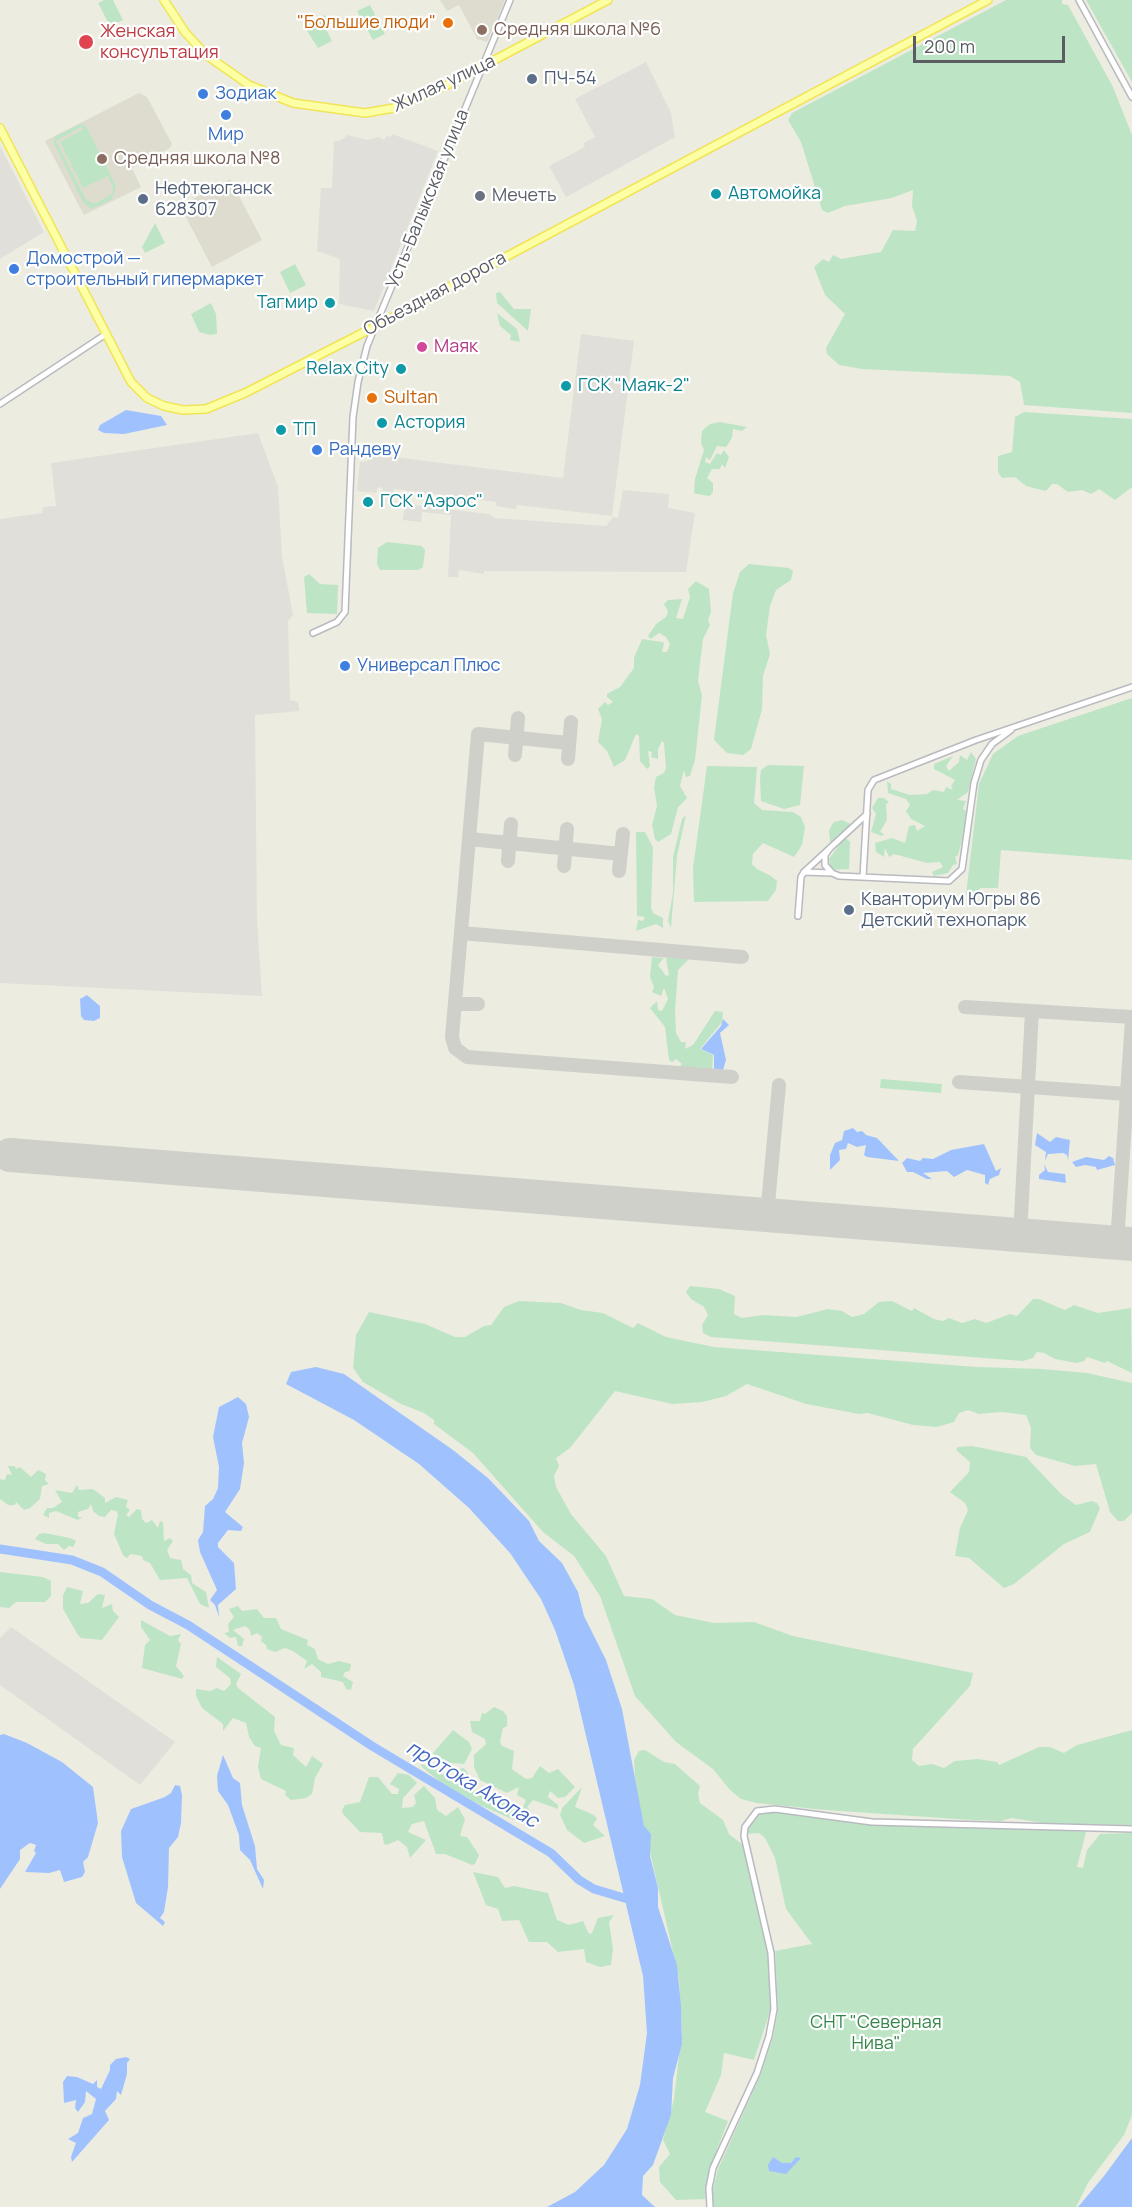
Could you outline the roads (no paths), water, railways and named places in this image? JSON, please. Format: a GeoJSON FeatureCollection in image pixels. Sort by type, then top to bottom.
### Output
{"type":"FeatureCollection","features":[{"type":"Feature","properties":{"kind":"main road","name":"Жилая улица"},"geometry":{"type":"LineString","coordinates":[[164,0],[192,40],[226,71],[257,90],[301,105],[346,112],[386,110],[419,98],[482,69],[608,0]]}},
{"type":"Feature","properties":{"kind":"main road","name":"Объездная дорога"},"geometry":{"type":"LineString","coordinates":[[0,128],[131,382],[142,394],[164,406],[195,410],[226,402],[376,326],[988,0]]}},
{"type":"Feature","properties":{"kind":"street","name":"Усть-Балыкская улица"},"geometry":{"type":"LineString","coordinates":[[313,633],[337,622],[345,612],[353,417],[362,364],[510,0]]}},
{"type":"Feature","properties":{"kind":"street"},"geometry":{"type":"LineString","coordinates":[[1079,0],[1132,97]]}},
{"type":"Feature","properties":{"kind":"street"},"geometry":{"type":"LineString","coordinates":[[0,404],[106,334]]}},
{"type":"Feature","properties":{"kind":"street"},"geometry":{"type":"LineString","coordinates":[[863,877],[868,790],[874,780],[976,740],[1132,687]]}},
{"type":"Feature","properties":{"kind":"street"},"geometry":{"type":"LineString","coordinates":[[804,872],[945,881],[960,873],[974,783],[985,752],[1017,726]]}},
{"type":"Feature","properties":{"kind":"street"},"geometry":{"type":"LineString","coordinates":[[976,740],[985,752]]}},
{"type":"Feature","properties":{"kind":"street"},"geometry":{"type":"LineString","coordinates":[[798,916],[804,872],[867,814]]}},
{"type":"Feature","properties":{"kind":"street"},"geometry":{"type":"LineString","coordinates":[[830,848],[825,860],[832,873]]}},
{"type":"Feature","properties":{"kind":"street"},"geometry":{"type":"LineString","coordinates":[[710,2207],[709,2188],[713,2168],[757,2073],[769,2036],[774,2009],[774,1982],[769,1941],[744,1836],[745,1827],[757,1811],[775,1809],[872,1822],[1132,1829]]}},
{"type":"Feature","properties":{"kind":"water"},"geometry":{"type":"Polygon","coordinates":[[[126,410],[161,416],[167,425],[124,434],[104,433],[98,430],[100,425],[126,410]]]}},
{"type":"Feature","properties":{"kind":"water"},"geometry":{"type":"Polygon","coordinates":[[[87,995],[100,1006],[100,1018],[94,1021],[84,1020],[81,1016],[80,999],[87,995]]]}},
{"type":"Feature","properties":{"kind":"water"},"geometry":{"type":"Polygon","coordinates":[[[723,1019],[729,1025],[720,1033],[726,1060],[723,1070],[714,1073],[714,1055],[701,1049],[721,1026],[723,1019]]]}},
{"type":"Feature","properties":{"kind":"water"},"geometry":{"type":"Polygon","coordinates":[[[853,1128],[857,1132],[862,1131],[866,1135],[877,1138],[899,1161],[867,1157],[864,1155],[866,1145],[857,1147],[848,1143],[846,1149],[839,1150],[840,1160],[830,1170],[830,1155],[835,1143],[842,1140],[844,1131],[853,1128]]]}},
{"type":"Feature","properties":{"kind":"water"},"geometry":{"type":"Polygon","coordinates":[[[1037,1133],[1050,1142],[1056,1137],[1070,1140],[1068,1160],[1067,1155],[1063,1153],[1048,1154],[1045,1161],[1046,1152],[1035,1145],[1037,1133]]]}},
{"type":"Feature","properties":{"kind":"water"},"geometry":{"type":"Polygon","coordinates":[[[984,1144],[996,1171],[1001,1168],[999,1175],[990,1179],[988,1185],[985,1183],[985,1175],[967,1170],[954,1177],[947,1171],[923,1173],[932,1179],[927,1179],[913,1172],[907,1172],[902,1163],[907,1158],[920,1161],[923,1158],[933,1159],[951,1150],[984,1144]]]}},
{"type":"Feature","properties":{"kind":"water"},"geometry":{"type":"Polygon","coordinates":[[[1109,1156],[1113,1158],[1115,1165],[1097,1170],[1096,1167],[1085,1165],[1076,1167],[1072,1162],[1086,1157],[1104,1160],[1109,1156]]]}},
{"type":"Feature","properties":{"kind":"water"},"geometry":{"type":"Polygon","coordinates":[[[1044,1164],[1048,1172],[1065,1174],[1066,1183],[1039,1179],[1039,1175],[1045,1170],[1044,1164]]]}},
{"type":"Feature","properties":{"kind":"water"},"geometry":{"type":"Polygon","coordinates":[[[316,1367],[344,1374],[453,1450],[488,1478],[529,1521],[539,1541],[562,1563],[578,1592],[584,1616],[606,1660],[622,1709],[644,1826],[651,1834],[650,1856],[658,1888],[658,1907],[677,1965],[681,2005],[682,2044],[673,2078],[671,2115],[653,2165],[643,2176],[642,2195],[655,2207],[547,2207],[575,2192],[604,2165],[627,2129],[640,2085],[647,2033],[643,1976],[574,1685],[555,1630],[541,1599],[510,1553],[469,1508],[419,1464],[354,1420],[286,1384],[291,1372],[316,1367]]]}},
{"type":"Feature","properties":{"kind":"water"},"geometry":{"type":"Polygon","coordinates":[[[238,1397],[246,1404],[249,1417],[242,1443],[244,1463],[240,1489],[225,1512],[243,1527],[241,1531],[228,1530],[218,1543],[218,1547],[234,1563],[236,1589],[218,1605],[219,1617],[215,1605],[210,1600],[217,1590],[200,1552],[198,1540],[203,1532],[205,1506],[213,1499],[218,1488],[219,1467],[213,1437],[219,1407],[238,1397]]]}},
{"type":"Feature","properties":{"kind":"water"},"geometry":{"type":"Polygon","coordinates":[[[4,1734],[27,1743],[62,1762],[93,1787],[98,1823],[88,1857],[83,1862],[85,1872],[82,1877],[64,1882],[60,1870],[49,1873],[25,1872],[36,1853],[34,1851],[36,1845],[30,1843],[20,1850],[20,1859],[0,1889],[0,1735],[4,1734]]]}},
{"type":"Feature","properties":{"kind":"water"},"geometry":{"type":"Polygon","coordinates":[[[223,1755],[233,1778],[240,1783],[242,1805],[255,1846],[257,1869],[264,1880],[263,1889],[250,1860],[240,1850],[239,1835],[228,1805],[218,1791],[217,1776],[223,1755]]]}},
{"type":"Feature","properties":{"kind":"water"},"geometry":{"type":"Polygon","coordinates":[[[175,1785],[180,1786],[182,1795],[181,1823],[178,1837],[169,1848],[168,1887],[164,1912],[160,1918],[165,1922],[163,1926],[136,1903],[122,1857],[121,1831],[131,1809],[165,1797],[171,1793],[175,1785]]]}},
{"type":"Feature","properties":{"kind":"water"},"geometry":{"type":"Polygon","coordinates":[[[126,2057],[130,2059],[127,2063],[127,2074],[121,2095],[117,2091],[116,2099],[105,2111],[109,2120],[72,2162],[71,2157],[76,2143],[68,2139],[78,2133],[83,2118],[92,2114],[96,2099],[86,2091],[85,2102],[78,2112],[75,2108],[76,2100],[64,2103],[63,2082],[67,2076],[77,2077],[93,2084],[97,2080],[97,2087],[101,2089],[110,2065],[116,2059],[126,2057]]]}},
{"type":"Feature","properties":{"kind":"water"},"geometry":{"type":"Polygon","coordinates":[[[1132,2138],[1132,2207],[1078,2207],[1104,2176],[1132,2138]]]}},
{"type":"Feature","properties":{"kind":"water"},"geometry":{"type":"Polygon","coordinates":[[[773,2157],[782,2163],[791,2163],[796,2157],[801,2158],[786,2174],[769,2171],[768,2165],[773,2157]]]}},
{"type":"Feature","properties":{"kind":"waterway","name":"протока Акопас"},"geometry":{"type":"LineString","coordinates":[[0,1549],[72,1560],[102,1572],[150,1605],[188,1625],[372,1746],[551,1853],[579,1880],[594,1889],[631,1900]]}},
{"type":"Feature","properties":{"kind":"place","name":"\"Большие люди\""},"geometry":{"type":"Point","coordinates":[448,23]}},
{"type":"Feature","properties":{"kind":"place","name":"Средняя школа №6"},"geometry":{"type":"Point","coordinates":[482,30]}},
{"type":"Feature","properties":{"kind":"place","name":"Женская консультация"},"geometry":{"type":"Point","coordinates":[86,42]}},
{"type":"Feature","properties":{"kind":"place","name":"ПЧ-54"},"geometry":{"type":"Point","coordinates":[532,79]}},
{"type":"Feature","properties":{"kind":"place","name":"Зодиак"},"geometry":{"type":"Point","coordinates":[203,94]}},
{"type":"Feature","properties":{"kind":"place","name":"Мир"},"geometry":{"type":"Point","coordinates":[226,115]}},
{"type":"Feature","properties":{"kind":"place","name":"Средняя школа №8"},"geometry":{"type":"Point","coordinates":[102,159]}},
{"type":"Feature","properties":{"kind":"place","name":"Автомойка"},"geometry":{"type":"Point","coordinates":[716,194]}},
{"type":"Feature","properties":{"kind":"place","name":"Мечеть"},"geometry":{"type":"Point","coordinates":[480,196]}},
{"type":"Feature","properties":{"kind":"place","name":"Нефтеюганск 628307"},"geometry":{"type":"Point","coordinates":[143,199]}},
{"type":"Feature","properties":{"kind":"place","name":"Домострой — строительный гипермаркет"},"geometry":{"type":"Point","coordinates":[14,269]}},
{"type":"Feature","properties":{"kind":"place","name":"Тагмир"},"geometry":{"type":"Point","coordinates":[330,303]}},
{"type":"Feature","properties":{"kind":"place","name":"Маяк"},"geometry":{"type":"Point","coordinates":[422,347]}},
{"type":"Feature","properties":{"kind":"place","name":"Relax City"},"geometry":{"type":"Point","coordinates":[401,369]}},
{"type":"Feature","properties":{"kind":"place","name":"ГСК \"Маяк-2\""},"geometry":{"type":"Point","coordinates":[566,386]}},
{"type":"Feature","properties":{"kind":"place","name":"Sultan"},"geometry":{"type":"Point","coordinates":[372,398]}},
{"type":"Feature","properties":{"kind":"place","name":"Астория"},"geometry":{"type":"Point","coordinates":[382,423]}},
{"type":"Feature","properties":{"kind":"place","name":"ТП"},"geometry":{"type":"Point","coordinates":[281,430]}},
{"type":"Feature","properties":{"kind":"place","name":"Рандеву"},"geometry":{"type":"Point","coordinates":[317,450]}},
{"type":"Feature","properties":{"kind":"place","name":"ГСК \"Аэрос\""},"geometry":{"type":"Point","coordinates":[368,502]}},
{"type":"Feature","properties":{"kind":"place","name":"Универсал Плюс"},"geometry":{"type":"Point","coordinates":[345,666]}},
{"type":"Feature","properties":{"kind":"place","name":"Кванториум Югры 86 Детский технопарк"},"geometry":{"type":"Point","coordinates":[849,910]}},
{"type":"Feature","properties":{"kind":"park label","name":"СНТ \"Северная Нива\""},"geometry":{"type":"Point","coordinates":[876,2033]}}]}
